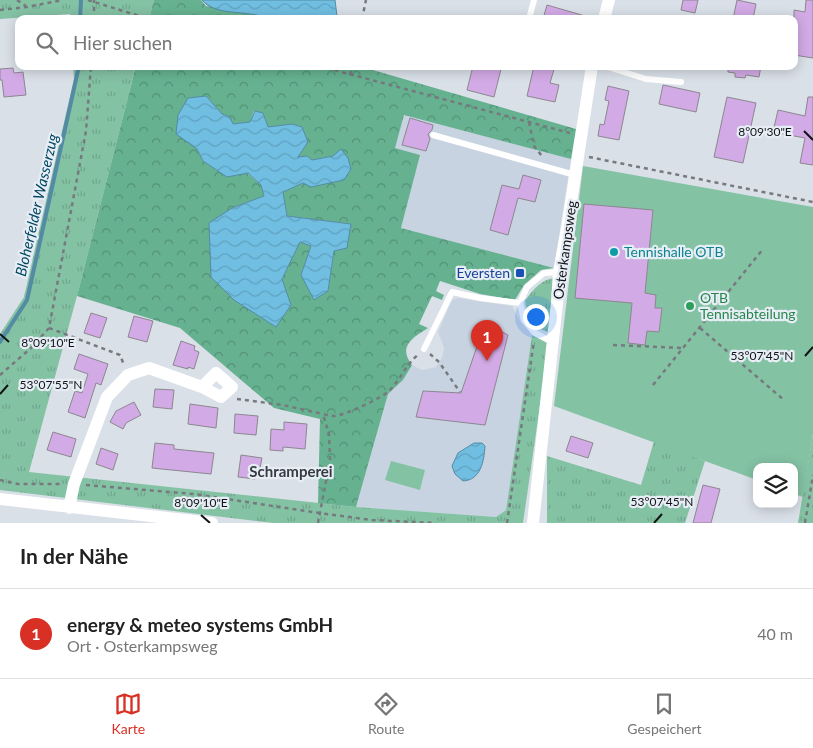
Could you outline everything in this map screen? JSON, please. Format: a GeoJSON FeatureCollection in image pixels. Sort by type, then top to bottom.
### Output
{"type":"FeatureCollection","features":[{"type":"Feature","properties":{"kind":"street"},"geometry":{"type":"LineString","coordinates":[[605,15],[609,0]]}},
{"type":"Feature","properties":{"kind":"street","name":"Osterkampsweg"},"geometry":{"type":"LineString","coordinates":[[533,523],[559,272],[591,70]]}},
{"type":"Feature","properties":{"kind":"street"},"geometry":{"type":"LineString","coordinates":[[69,508],[74,484],[107,397],[128,375],[149,368],[202,387],[221,397],[232,387],[216,374],[202,387]]}},
{"type":"Feature","properties":{"kind":"street"},"geometry":{"type":"LineString","coordinates":[[0,499],[212,523]]}},
{"type":"Feature","properties":{"kind":"lane"},"geometry":{"type":"LineString","coordinates":[[530,15],[534,0]]}},
{"type":"Feature","properties":{"kind":"lane"},"geometry":{"type":"LineString","coordinates":[[618,70],[646,79],[681,82]]}},
{"type":"Feature","properties":{"kind":"lane"},"geometry":{"type":"LineString","coordinates":[[433,135],[576,175]]}},
{"type":"Feature","properties":{"kind":"lane"},"geometry":{"type":"LineString","coordinates":[[552,342],[535,333],[524,320],[520,302],[527,287],[544,273],[559,272]]}},
{"type":"Feature","properties":{"kind":"lane"},"geometry":{"type":"LineString","coordinates":[[424,349],[452,292],[480,298],[520,302]]}},
{"type":"Feature","properties":{"kind":"path"},"geometry":{"type":"LineString","coordinates":[[17,0],[27,7]]}},
{"type":"Feature","properties":{"kind":"path"},"geometry":{"type":"LineString","coordinates":[[0,10],[63,0]]}},
{"type":"Feature","properties":{"kind":"path"},"geometry":{"type":"LineString","coordinates":[[88,0],[137,15]]}},
{"type":"Feature","properties":{"kind":"path"},"geometry":{"type":"LineString","coordinates":[[363,15],[366,0]]}},
{"type":"Feature","properties":{"kind":"path"},"geometry":{"type":"LineString","coordinates":[[94,1],[94,15]]}},
{"type":"Feature","properties":{"kind":"path"},"geometry":{"type":"LineString","coordinates":[[0,375],[31,348],[50,328],[86,131],[91,70]]}},
{"type":"Feature","properties":{"kind":"path"},"geometry":{"type":"LineString","coordinates":[[333,70],[582,136]]}},
{"type":"Feature","properties":{"kind":"path"},"geometry":{"type":"LineString","coordinates":[[350,75],[351,70]]}},
{"type":"Feature","properties":{"kind":"path"},"geometry":{"type":"LineString","coordinates":[[529,122],[534,146],[553,168]]}},
{"type":"Feature","properties":{"kind":"path"},"geometry":{"type":"LineString","coordinates":[[578,155],[813,202]]}},
{"type":"Feature","properties":{"kind":"path"},"geometry":{"type":"LineString","coordinates":[[653,385],[763,249]]}},
{"type":"Feature","properties":{"kind":"path"},"geometry":{"type":"LineString","coordinates":[[50,328],[120,355],[128,375]]}},
{"type":"Feature","properties":{"kind":"path"},"geometry":{"type":"LineString","coordinates":[[700,328],[784,400]]}},
{"type":"Feature","properties":{"kind":"path"},"geometry":{"type":"LineString","coordinates":[[507,523],[535,333]]}},
{"type":"Feature","properties":{"kind":"path"},"geometry":{"type":"LineString","coordinates":[[613,345],[683,348]]}},
{"type":"Feature","properties":{"kind":"path"},"geometry":{"type":"LineString","coordinates":[[221,397],[283,405],[335,416],[376,400],[389,391],[410,362],[424,349],[439,362],[460,392]]}},
{"type":"Feature","properties":{"kind":"path"},"geometry":{"type":"LineString","coordinates":[[318,523],[330,460],[329,434],[324,414]]}},
{"type":"Feature","properties":{"kind":"path"},"geometry":{"type":"LineString","coordinates":[[805,523],[813,474]]}},
{"type":"Feature","properties":{"kind":"path"},"geometry":{"type":"LineString","coordinates":[[0,480],[18,484],[74,484],[194,494],[372,520],[436,523]]}},
{"type":"Feature","properties":{"kind":"shaded area"},"geometry":{"type":"Polygon","coordinates":[[[404,114],[571,159],[554,268],[401,228],[419,155],[395,148],[404,114]]]}},
{"type":"Feature","properties":{"kind":"shaded area"},"geometry":{"type":"Polygon","coordinates":[[[458,298],[512,306],[520,321],[532,335],[506,510],[496,517],[356,507],[388,394],[403,380],[412,365],[422,370],[436,367],[442,358],[444,348],[438,332],[452,300],[458,298]]]}},
{"type":"Feature","properties":{"kind":"green space"},"geometry":{"type":"Polygon","coordinates":[[[0,0],[154,0],[150,15],[15,15],[15,18],[0,19],[0,0]]]}},
{"type":"Feature","properties":{"kind":"green space"},"geometry":{"type":"Polygon","coordinates":[[[154,0],[201,0],[206,6],[261,15],[150,15],[154,0]]]}},
{"type":"Feature","properties":{"kind":"green space"},"geometry":{"type":"Polygon","coordinates":[[[73,70],[135,70],[77,296],[29,472],[356,507],[496,517],[506,510],[532,335],[549,343],[523,523],[273,523],[0,490],[0,334],[24,297],[74,79],[73,70]]]}},
{"type":"Feature","properties":{"kind":"green space"},"geometry":{"type":"Polygon","coordinates":[[[135,70],[373,70],[576,129],[571,159],[404,115],[395,148],[420,155],[401,228],[554,268],[541,270],[524,285],[515,300],[480,294],[440,281],[436,291],[444,295],[442,300],[432,296],[419,324],[428,328],[417,335],[407,347],[406,352],[412,365],[403,380],[388,394],[356,507],[318,503],[320,419],[274,408],[180,328],[77,296],[135,70]],[[206,96],[197,149],[203,161],[247,173],[261,185],[264,196],[232,208],[282,279],[300,241],[311,246],[301,275],[328,291],[334,251],[351,224],[287,216],[283,192],[303,183],[333,156],[312,160],[307,156],[298,157],[292,124],[268,127],[263,113],[254,111],[250,122],[233,124],[230,117],[222,114],[206,96]]]}},
{"type":"Feature","properties":{"kind":"green space","name":"OTB Tennisabteilung"},"geometry":{"type":"Polygon","coordinates":[[[583,166],[813,207],[813,434],[803,497],[798,495],[798,463],[753,463],[753,479],[554,406],[583,166]]]}},
{"type":"Feature","properties":{"kind":"green space"},"geometry":{"type":"Polygon","coordinates":[[[555,278],[548,332],[537,327],[531,321],[527,313],[525,301],[538,285],[546,280],[555,278]]]}},
{"type":"Feature","properties":{"kind":"green space"},"geometry":{"type":"Polygon","coordinates":[[[813,434],[813,523],[798,523],[813,434]]]}},
{"type":"Feature","properties":{"kind":"green space"},"geometry":{"type":"Polygon","coordinates":[[[654,441],[705,461],[685,523],[547,523],[547,456],[641,485],[654,441]]]}},
{"type":"Feature","properties":{"kind":"green space"},"geometry":{"type":"Polygon","coordinates":[[[391,461],[425,470],[420,490],[385,480],[391,461]]]}},
{"type":"Feature","properties":{"kind":"water"},"geometry":{"type":"Polygon","coordinates":[[[202,0],[335,0],[337,15],[256,15],[224,11],[208,5],[202,0]]]}},
{"type":"Feature","properties":{"kind":"water"},"geometry":{"type":"Polygon","coordinates":[[[206,96],[222,114],[230,117],[233,124],[250,122],[255,111],[263,113],[268,127],[292,124],[302,127],[308,142],[298,157],[307,156],[312,160],[333,156],[341,149],[348,158],[351,169],[344,180],[311,187],[303,183],[283,192],[287,216],[351,224],[347,248],[334,251],[328,291],[314,300],[301,275],[311,246],[300,242],[282,279],[291,305],[276,327],[234,300],[211,277],[209,223],[232,208],[264,196],[261,185],[248,173],[227,177],[203,161],[197,149],[176,134],[178,115],[188,98],[206,96]]]}},
{"type":"Feature","properties":{"kind":"water"},"geometry":{"type":"Polygon","coordinates":[[[474,443],[482,443],[485,446],[484,458],[478,473],[469,480],[463,481],[455,474],[452,466],[458,453],[474,443]]]}},
{"type":"Feature","properties":{"kind":"building"},"geometry":{"type":"Polygon","coordinates":[[[683,0],[698,0],[695,13],[681,10],[683,0]]]}},
{"type":"Feature","properties":{"kind":"building"},"geometry":{"type":"Polygon","coordinates":[[[737,0],[756,4],[754,15],[734,15],[737,0]]]}},
{"type":"Feature","properties":{"kind":"building"},"geometry":{"type":"Polygon","coordinates":[[[806,0],[813,0],[813,58],[798,56],[798,15],[794,15],[794,10],[805,12],[806,0]]]}},
{"type":"Feature","properties":{"kind":"building"},"geometry":{"type":"Polygon","coordinates":[[[547,5],[582,15],[544,15],[547,5]]]}},
{"type":"Feature","properties":{"kind":"building"},"geometry":{"type":"Polygon","coordinates":[[[13,68],[14,73],[23,72],[26,95],[4,97],[2,80],[0,80],[0,69],[13,68]]]}},
{"type":"Feature","properties":{"kind":"building"},"geometry":{"type":"Polygon","coordinates":[[[472,70],[501,70],[494,97],[467,90],[472,70]]]}},
{"type":"Feature","properties":{"kind":"building"},"geometry":{"type":"Polygon","coordinates":[[[533,70],[554,70],[550,83],[559,85],[555,102],[527,96],[533,70]]]}},
{"type":"Feature","properties":{"kind":"building"},"geometry":{"type":"Polygon","coordinates":[[[728,70],[760,70],[759,77],[746,75],[745,78],[735,77],[735,73],[728,72],[728,70]]]}},
{"type":"Feature","properties":{"kind":"building"},"geometry":{"type":"Polygon","coordinates":[[[663,85],[700,93],[696,112],[659,104],[663,85]]]}},
{"type":"Feature","properties":{"kind":"building"},"geometry":{"type":"Polygon","coordinates":[[[608,86],[629,91],[619,140],[598,136],[600,124],[604,125],[609,101],[605,100],[608,86]]]}},
{"type":"Feature","properties":{"kind":"building"},"geometry":{"type":"Polygon","coordinates":[[[727,97],[756,103],[743,163],[714,157],[727,97]]]}},
{"type":"Feature","properties":{"kind":"building"},"geometry":{"type":"Polygon","coordinates":[[[808,97],[813,97],[813,165],[800,163],[805,138],[773,132],[778,110],[805,116],[808,97]]]}},
{"type":"Feature","properties":{"kind":"building"},"geometry":{"type":"Polygon","coordinates":[[[410,118],[433,125],[432,130],[428,134],[430,139],[426,151],[402,145],[410,118]]]}},
{"type":"Feature","properties":{"kind":"building"},"geometry":{"type":"Polygon","coordinates":[[[523,175],[541,180],[535,202],[518,198],[508,235],[490,230],[502,185],[519,189],[523,175]]]}},
{"type":"Feature","properties":{"kind":"building","name":"Tennishalle OTB"},"geometry":{"type":"Polygon","coordinates":[[[584,204],[653,210],[645,293],[656,295],[655,308],[662,308],[659,332],[647,331],[645,345],[628,343],[632,303],[575,298],[584,204]]]}},
{"type":"Feature","properties":{"kind":"building"},"geometry":{"type":"Polygon","coordinates":[[[91,313],[107,318],[100,338],[84,333],[91,313]]]}},
{"type":"Feature","properties":{"kind":"building"},"geometry":{"type":"Polygon","coordinates":[[[134,316],[153,321],[147,342],[128,337],[134,316]]]}},
{"type":"Feature","properties":{"kind":"building"},"geometry":{"type":"Polygon","coordinates":[[[485,323],[508,335],[485,425],[416,417],[423,391],[461,393],[485,323]]]}},
{"type":"Feature","properties":{"kind":"building"},"geometry":{"type":"Polygon","coordinates":[[[181,341],[195,346],[194,350],[199,352],[194,369],[173,365],[181,341]]]}},
{"type":"Feature","properties":{"kind":"building"},"geometry":{"type":"Polygon","coordinates":[[[79,354],[108,364],[101,385],[96,383],[85,418],[68,412],[75,391],[82,393],[88,374],[74,369],[79,354]]]}},
{"type":"Feature","properties":{"kind":"building"},"geometry":{"type":"Polygon","coordinates":[[[155,389],[174,390],[172,409],[153,407],[155,389]]]}},
{"type":"Feature","properties":{"kind":"building"},"geometry":{"type":"Polygon","coordinates":[[[134,402],[141,415],[126,423],[123,429],[110,422],[116,411],[134,402]]]}},
{"type":"Feature","properties":{"kind":"building"},"geometry":{"type":"Polygon","coordinates":[[[190,404],[218,408],[216,428],[188,424],[190,404]]]}},
{"type":"Feature","properties":{"kind":"building"},"geometry":{"type":"Polygon","coordinates":[[[235,414],[258,416],[256,435],[234,433],[235,414]]]}},
{"type":"Feature","properties":{"kind":"building"},"geometry":{"type":"Polygon","coordinates":[[[284,422],[307,424],[305,449],[283,447],[283,451],[270,450],[271,429],[284,430],[284,422]]]}},
{"type":"Feature","properties":{"kind":"building"},"geometry":{"type":"Polygon","coordinates":[[[53,432],[76,439],[71,457],[47,450],[53,432]]]}},
{"type":"Feature","properties":{"kind":"building"},"geometry":{"type":"Polygon","coordinates":[[[571,436],[593,443],[588,458],[566,451],[571,436]]]}},
{"type":"Feature","properties":{"kind":"building"},"geometry":{"type":"Polygon","coordinates":[[[155,443],[174,445],[174,449],[214,453],[211,474],[152,468],[155,443]]]}},
{"type":"Feature","properties":{"kind":"building"},"geometry":{"type":"Polygon","coordinates":[[[101,448],[118,454],[113,470],[96,464],[101,448]]]}},
{"type":"Feature","properties":{"kind":"building"},"geometry":{"type":"Polygon","coordinates":[[[241,455],[262,458],[260,468],[256,468],[255,479],[238,477],[241,455]]]}},
{"type":"Feature","properties":{"kind":"building"},"geometry":{"type":"Polygon","coordinates":[[[703,485],[720,489],[711,523],[693,523],[703,485]]]}},
{"type":"Feature","properties":{"kind":"waterway","name":"Bloherfelder Wasserzug"},"geometry":{"type":"LineString","coordinates":[[80,15],[81,0]]}},
{"type":"Feature","properties":{"kind":"waterway","name":"Bloherfelder Wasserzug"},"geometry":{"type":"LineString","coordinates":[[0,342],[27,300],[78,70]]}},
{"type":"Feature","properties":{"kind":"place","name":"Tennishalle OTB"},"geometry":{"type":"Point","coordinates":[614,252]}},
{"type":"Feature","properties":{"kind":"place","name":"Eversten"},"geometry":{"type":"Point","coordinates":[520,273]}},
{"type":"Feature","properties":{"kind":"place","name":"OTB Tennisabteilung"},"geometry":{"type":"Point","coordinates":[690,306]}},
{"type":"Feature","properties":{"kind":"place","name":"energy & meteo systems GmbH"},"geometry":{"type":"Point","coordinates":[487,361]}},
{"type":"Feature","properties":{"kind":"district","name":"Schramperei"},"geometry":{"type":"Point","coordinates":[291,472]}}]}
